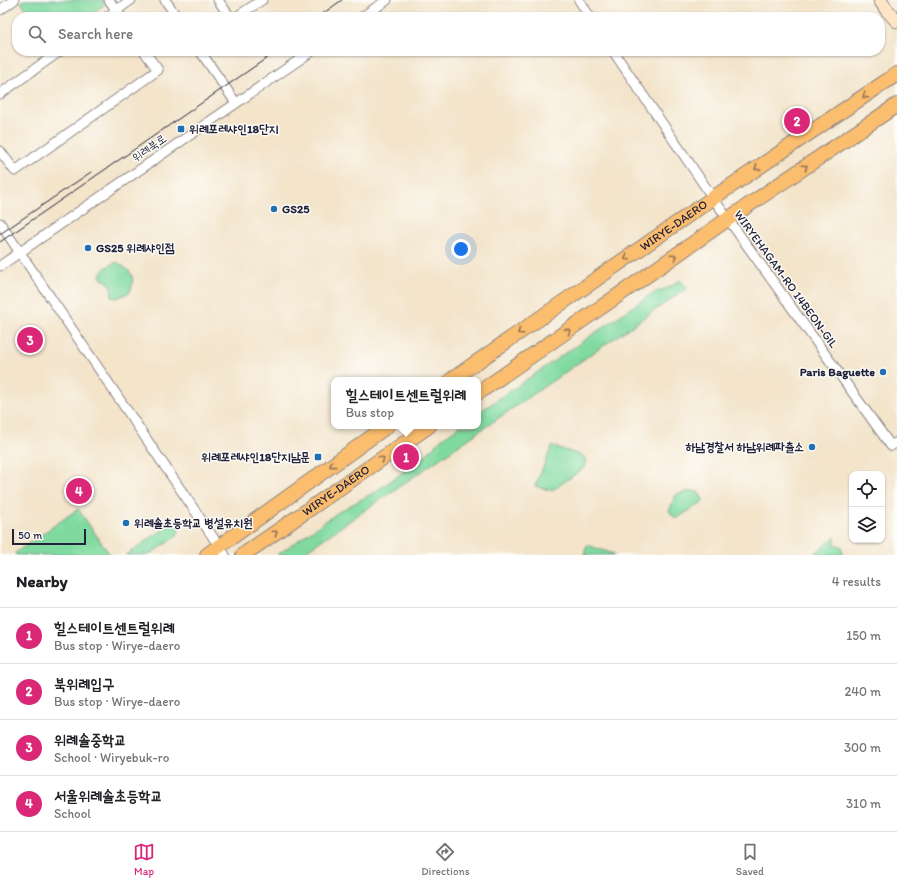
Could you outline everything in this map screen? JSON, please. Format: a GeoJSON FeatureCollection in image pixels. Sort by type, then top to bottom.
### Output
{"type":"FeatureCollection","features":[{"type":"Feature","properties":{"kind":"main road"},"geometry":{"type":"LineString","coordinates":[[880,0],[897,21]]}},
{"type":"Feature","properties":{"kind":"main road","name":"WIRYE-DAERO"},"geometry":{"type":"LineString","coordinates":[[455,377],[712,198],[897,74]]}},
{"type":"Feature","properties":{"kind":"main road"},"geometry":{"type":"LineString","coordinates":[[481,391],[728,219],[897,105]]}},
{"type":"Feature","properties":{"kind":"main road","name":"WIRYE-DAERO"},"geometry":{"type":"LineString","coordinates":[[207,555],[222,551],[383,429]]}},
{"type":"Feature","properties":{"kind":"main road","name":"WIRYE-DAERO"},"geometry":{"type":"LineString","coordinates":[[243,555],[425,429]]}},
{"type":"Feature","properties":{"kind":"street"},"geometry":{"type":"LineString","coordinates":[[0,10],[14,0]]}},
{"type":"Feature","properties":{"kind":"street"},"geometry":{"type":"LineString","coordinates":[[109,0],[117,12]]}},
{"type":"Feature","properties":{"kind":"street"},"geometry":{"type":"LineString","coordinates":[[120,12],[131,0]]}},
{"type":"Feature","properties":{"kind":"street"},"geometry":{"type":"LineString","coordinates":[[165,0],[173,12]]}},
{"type":"Feature","properties":{"kind":"street"},"geometry":{"type":"LineString","coordinates":[[218,0],[226,12]]}},
{"type":"Feature","properties":{"kind":"street"},"geometry":{"type":"LineString","coordinates":[[244,12],[262,0]]}},
{"type":"Feature","properties":{"kind":"street"},"geometry":{"type":"LineString","coordinates":[[369,12],[387,0]]}},
{"type":"Feature","properties":{"kind":"street"},"geometry":{"type":"LineString","coordinates":[[579,0],[587,12]]}},
{"type":"Feature","properties":{"kind":"street"},"geometry":{"type":"LineString","coordinates":[[0,94],[53,56]]}},
{"type":"Feature","properties":{"kind":"street"},"geometry":{"type":"LineString","coordinates":[[0,151],[15,171],[158,70],[148,56]]}},
{"type":"Feature","properties":{"kind":"street"},"geometry":{"type":"LineString","coordinates":[[203,56],[236,103]]}},
{"type":"Feature","properties":{"kind":"street","name":"위례북로"},"geometry":{"type":"LineString","coordinates":[[0,266],[305,56]]}},
{"type":"Feature","properties":{"kind":"street","name":"WIRYEHAGAM-RO 14BEON-GIL"},"geometry":{"type":"LineString","coordinates":[[616,56],[712,198],[891,446],[897,442]]}},
{"type":"Feature","properties":{"kind":"street"},"geometry":{"type":"LineString","coordinates":[[0,222],[222,551]]}},
{"type":"Feature","properties":{"kind":"green space"},"geometry":{"type":"Polygon","coordinates":[[[24,0],[104,0],[104,5],[94,12],[28,12],[21,2],[24,0]]]}},
{"type":"Feature","properties":{"kind":"green space"},"geometry":{"type":"Polygon","coordinates":[[[117,262],[126,268],[131,274],[132,286],[130,292],[117,298],[112,297],[111,287],[107,281],[102,279],[100,275],[107,267],[117,262]]]}},
{"type":"Feature","properties":{"kind":"green space"},"geometry":{"type":"Polygon","coordinates":[[[680,280],[687,288],[300,555],[277,555],[340,511],[375,492],[423,458],[441,439],[456,429],[481,429],[481,411],[653,293],[668,288],[680,280]]]}},
{"type":"Feature","properties":{"kind":"green space"},"geometry":{"type":"Polygon","coordinates":[[[552,446],[583,456],[586,460],[584,468],[554,489],[548,490],[535,486],[552,446]]]}},
{"type":"Feature","properties":{"kind":"green space"},"geometry":{"type":"Polygon","coordinates":[[[693,491],[698,492],[704,501],[676,519],[669,511],[676,495],[693,491]]]}},
{"type":"Feature","properties":{"kind":"green space"},"geometry":{"type":"Polygon","coordinates":[[[78,509],[110,555],[16,555],[15,553],[78,509]]]}},
{"type":"Feature","properties":{"kind":"green space"},"geometry":{"type":"Polygon","coordinates":[[[177,520],[180,524],[177,536],[149,555],[126,555],[177,520]]]}},
{"type":"Feature","properties":{"kind":"green space"},"geometry":{"type":"Polygon","coordinates":[[[835,537],[835,546],[838,545],[842,547],[843,555],[813,555],[835,537]]]}},
{"type":"Feature","properties":{"kind":"green space"},"geometry":{"type":"Polygon","coordinates":[[[587,545],[617,555],[584,555],[587,545]]]}},
{"type":"Feature","properties":{"kind":"tram line"},"geometry":{"type":"LineString","coordinates":[[325,12],[342,0]]}},
{"type":"Feature","properties":{"kind":"tram line"},"geometry":{"type":"LineString","coordinates":[[0,242],[270,56]]}},
{"type":"Feature","properties":{"kind":"tram line"},"geometry":{"type":"LineString","coordinates":[[0,234],[91,172]]}},
{"type":"Feature","properties":{"kind":"place","name":"북위례입구"},"geometry":{"type":"Point","coordinates":[797,121]}},
{"type":"Feature","properties":{"kind":"place","name":"위례포레샤인18단지"},"geometry":{"type":"Point","coordinates":[181,129]}},
{"type":"Feature","properties":{"kind":"place","name":"GS25"},"geometry":{"type":"Point","coordinates":[274,209]}},
{"type":"Feature","properties":{"kind":"place","name":"GS25 위례샤인점"},"geometry":{"type":"Point","coordinates":[88,248]}},
{"type":"Feature","properties":{"kind":"place","name":"위례솔중학교"},"geometry":{"type":"Point","coordinates":[30,340]}},
{"type":"Feature","properties":{"kind":"place","name":"Paris Baguette"},"geometry":{"type":"Point","coordinates":[883,372]}},
{"type":"Feature","properties":{"kind":"place","name":"하남경찰서 하남위례파출소"},"geometry":{"type":"Point","coordinates":[812,447]}},
{"type":"Feature","properties":{"kind":"place","name":"위례포레샤인18단지남문"},"geometry":{"type":"Point","coordinates":[318,457]}},
{"type":"Feature","properties":{"kind":"place","name":"힐스테이트센트럴위례"},"geometry":{"type":"Point","coordinates":[406,457]}},
{"type":"Feature","properties":{"kind":"place","name":"서울위례솔초등학교"},"geometry":{"type":"Point","coordinates":[79,491]}},
{"type":"Feature","properties":{"kind":"place","name":"위례솔초등학교 병설유치원"},"geometry":{"type":"Point","coordinates":[126,523]}}]}
